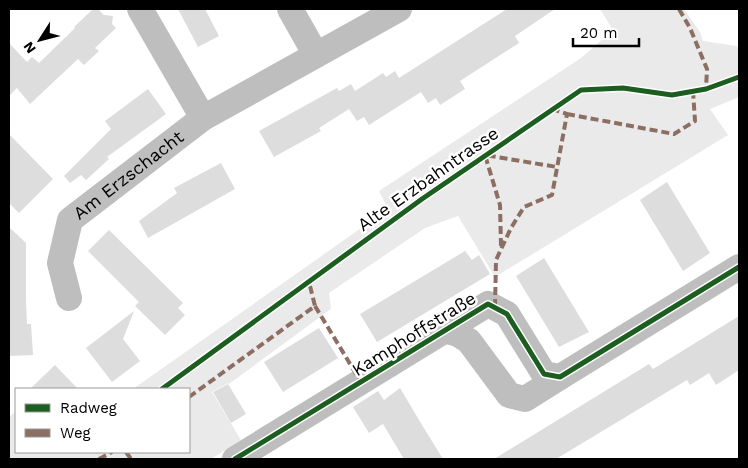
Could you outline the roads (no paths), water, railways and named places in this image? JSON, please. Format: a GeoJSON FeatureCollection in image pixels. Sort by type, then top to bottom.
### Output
{"type":"FeatureCollection","features":[{"type":"Feature","properties":{"kind":"street"},"geometry":{"type":"LineString","coordinates":[[140,9],[203,118]]}},
{"type":"Feature","properties":{"kind":"street"},"geometry":{"type":"LineString","coordinates":[[290,9],[316,55]]}},
{"type":"Feature","properties":{"kind":"street","name":"Am Erzschacht"},"geometry":{"type":"LineString","coordinates":[[69,298],[60,263],[70,220],[203,118],[399,9]]}},
{"type":"Feature","properties":{"kind":"street","name":"Kamphoffstraße"},"geometry":{"type":"LineString","coordinates":[[444,330],[458,334],[469,342],[509,395],[525,399],[739,267]]}},
{"type":"Feature","properties":{"kind":"street","name":"Kamphoffstraße"},"geometry":{"type":"LineString","coordinates":[[235,459],[488,304],[507,314],[544,374],[560,377]]}}]}
